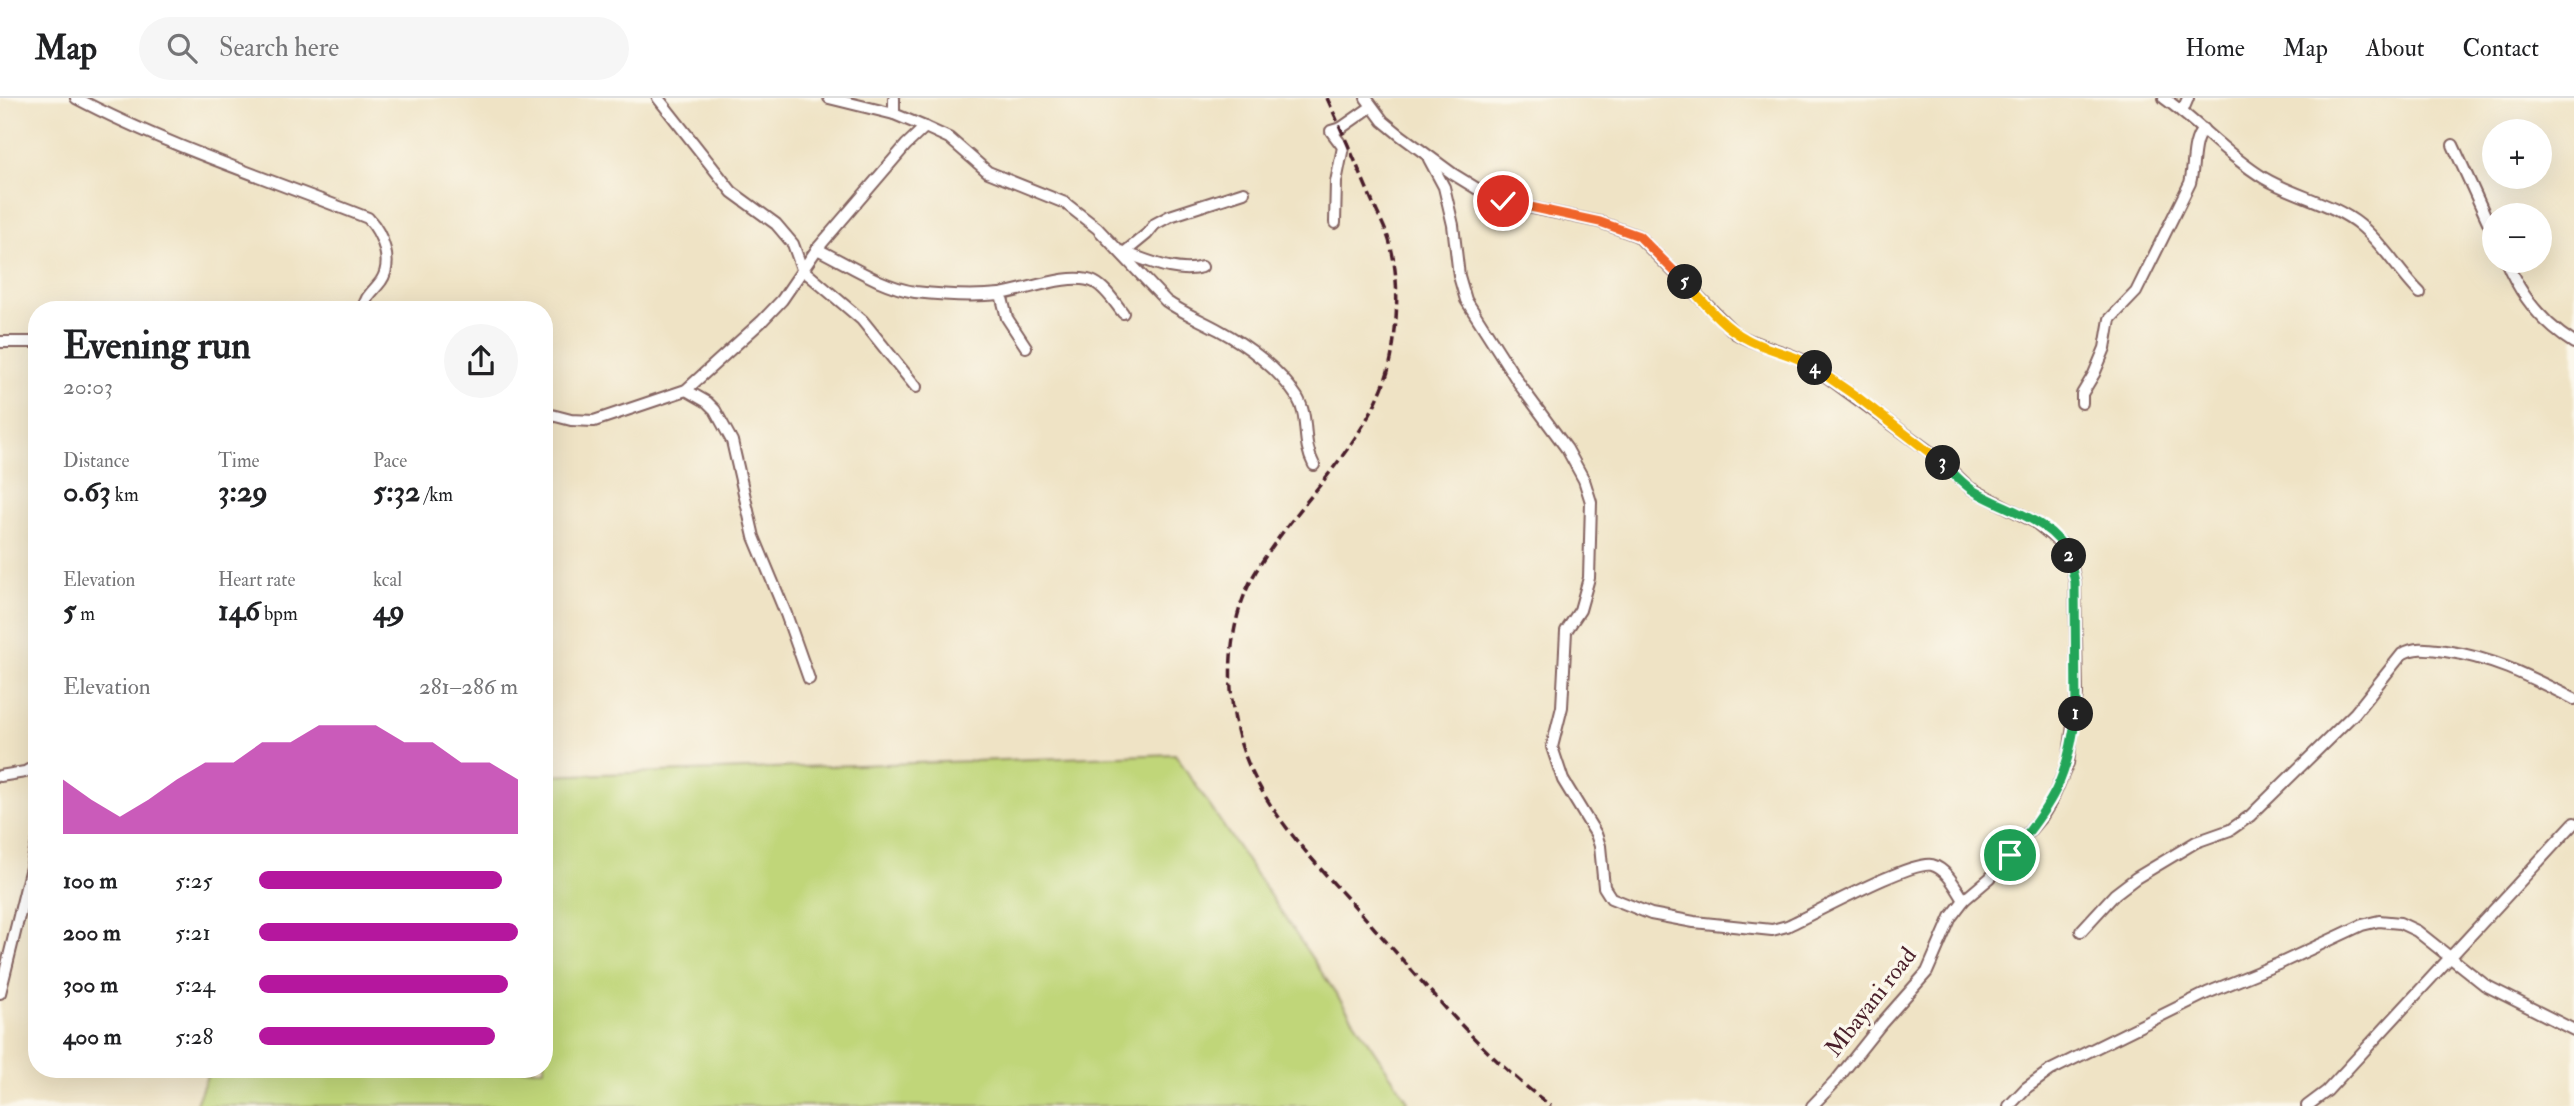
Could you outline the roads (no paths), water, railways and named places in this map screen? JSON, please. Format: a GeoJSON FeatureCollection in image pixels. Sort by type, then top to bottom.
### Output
{"type":"FeatureCollection","features":[{"type":"Feature","properties":{"kind":"street"},"geometry":{"type":"LineString","coordinates":[[76,98],[104,113],[193,150],[368,218],[379,234],[387,259],[381,281],[366,301]]}},
{"type":"Feature","properties":{"kind":"street"},"geometry":{"type":"LineString","coordinates":[[658,98],[732,192],[776,224],[789,238],[802,269],[862,320],[916,387]]}},
{"type":"Feature","properties":{"kind":"street"},"geometry":{"type":"LineString","coordinates":[[829,98],[894,114],[925,127],[949,138],[988,172],[1065,203],[1121,251],[1166,301],[1222,331],[1278,375],[1300,404],[1305,423],[1306,446],[1314,465]]}},
{"type":"Feature","properties":{"kind":"street"},"geometry":{"type":"LineString","coordinates":[[894,98],[894,114]]}},
{"type":"Feature","properties":{"kind":"street"},"geometry":{"type":"LineString","coordinates":[[2164,98],[2233,156],[2263,177],[2358,223],[2403,270],[2420,293]]}},
{"type":"Feature","properties":{"kind":"street"},"geometry":{"type":"LineString","coordinates":[[2182,111],[2188,98]]}},
{"type":"Feature","properties":{"kind":"street"},"geometry":{"type":"LineString","coordinates":[[1335,223],[1336,183],[1343,147],[1331,131],[1341,128],[1368,102]]}},
{"type":"Feature","properties":{"kind":"street","name":"Mbayani road"},"geometry":{"type":"LineString","coordinates":[[1368,102],[1383,121],[1453,174],[1503,201],[1600,222],[1639,236],[1735,333],[1808,363],[1937,457],[1970,488],[2035,522],[2062,544],[2074,571],[2077,708],[2068,763],[2052,800],[2043,815],[1990,878],[1964,900],[1948,925],[1927,972],[1835,1082],[1811,1106]]}},
{"type":"Feature","properties":{"kind":"street"},"geometry":{"type":"LineString","coordinates":[[553,415],[570,420],[594,421],[686,390],[782,300],[817,249],[906,145],[925,127]]}},
{"type":"Feature","properties":{"kind":"street"},"geometry":{"type":"LineString","coordinates":[[2082,403],[2082,394],[2104,350],[2110,320],[2136,292],[2190,183],[2196,140],[2203,130]]}},
{"type":"Feature","properties":{"kind":"street"},"geometry":{"type":"LineString","coordinates":[[2453,145],[2482,209]]}},
{"type":"Feature","properties":{"kind":"street"},"geometry":{"type":"LineString","coordinates":[[1427,154],[1444,187],[1466,300],[1515,377],[1567,449],[1584,480],[1591,502],[1589,578],[1580,610],[1566,631],[1562,707],[1552,747],[1563,780],[1596,834],[1600,846],[1604,887],[1611,898],[1651,914],[1772,930],[1787,926],[1876,882],[1925,864],[1938,867],[1945,873],[1964,900]]}},
{"type":"Feature","properties":{"kind":"street"},"geometry":{"type":"LineString","coordinates":[[1121,251],[1147,234],[1155,224],[1170,216],[1244,192]]}},
{"type":"Feature","properties":{"kind":"street"},"geometry":{"type":"LineString","coordinates":[[817,249],[905,290],[959,295],[1001,294],[1056,281],[1094,282],[1123,313]]}},
{"type":"Feature","properties":{"kind":"street"},"geometry":{"type":"LineString","coordinates":[[1121,251],[1180,269],[1193,270],[1202,267]]}},
{"type":"Feature","properties":{"kind":"street"},"geometry":{"type":"LineString","coordinates":[[2512,273],[2527,300],[2551,327],[2574,343]]}},
{"type":"Feature","properties":{"kind":"street"},"geometry":{"type":"LineString","coordinates":[[1001,294],[1007,317],[1026,347]]}},
{"type":"Feature","properties":{"kind":"street"},"geometry":{"type":"LineString","coordinates":[[0,342],[28,342]]}},
{"type":"Feature","properties":{"kind":"street"},"geometry":{"type":"LineString","coordinates":[[686,390],[715,410],[732,441],[754,537],[786,614],[809,680]]}},
{"type":"Feature","properties":{"kind":"street"},"geometry":{"type":"LineString","coordinates":[[2081,931],[2116,894],[2136,878],[2196,842],[2230,830],[2250,816],[2355,713],[2402,654],[2412,648],[2466,654],[2501,663],[2574,699]]}},
{"type":"Feature","properties":{"kind":"street"},"geometry":{"type":"LineString","coordinates":[[0,776],[28,770]]}},
{"type":"Feature","properties":{"kind":"street"},"geometry":{"type":"LineString","coordinates":[[2307,1106],[2327,1091],[2574,823]]}},
{"type":"Feature","properties":{"kind":"street"},"geometry":{"type":"LineString","coordinates":[[0,993],[28,879]]}},
{"type":"Feature","properties":{"kind":"street"},"geometry":{"type":"LineString","coordinates":[[2009,1106],[2026,1088],[2051,1070],[2207,993],[2283,962],[2362,925],[2379,921],[2400,923],[2417,931],[2485,985],[2574,1030]]}},
{"type":"Feature","properties":{"kind":"railway"},"geometry":{"type":"LineString","coordinates":[[1327,98],[1389,240],[1397,293],[1393,347],[1386,378],[1373,408],[1336,464],[1273,546],[1245,593],[1233,638],[1231,661],[1233,709],[1238,732],[1244,753],[1268,802],[1319,868],[1458,1022],[1526,1087],[1551,1106]]}}]}
